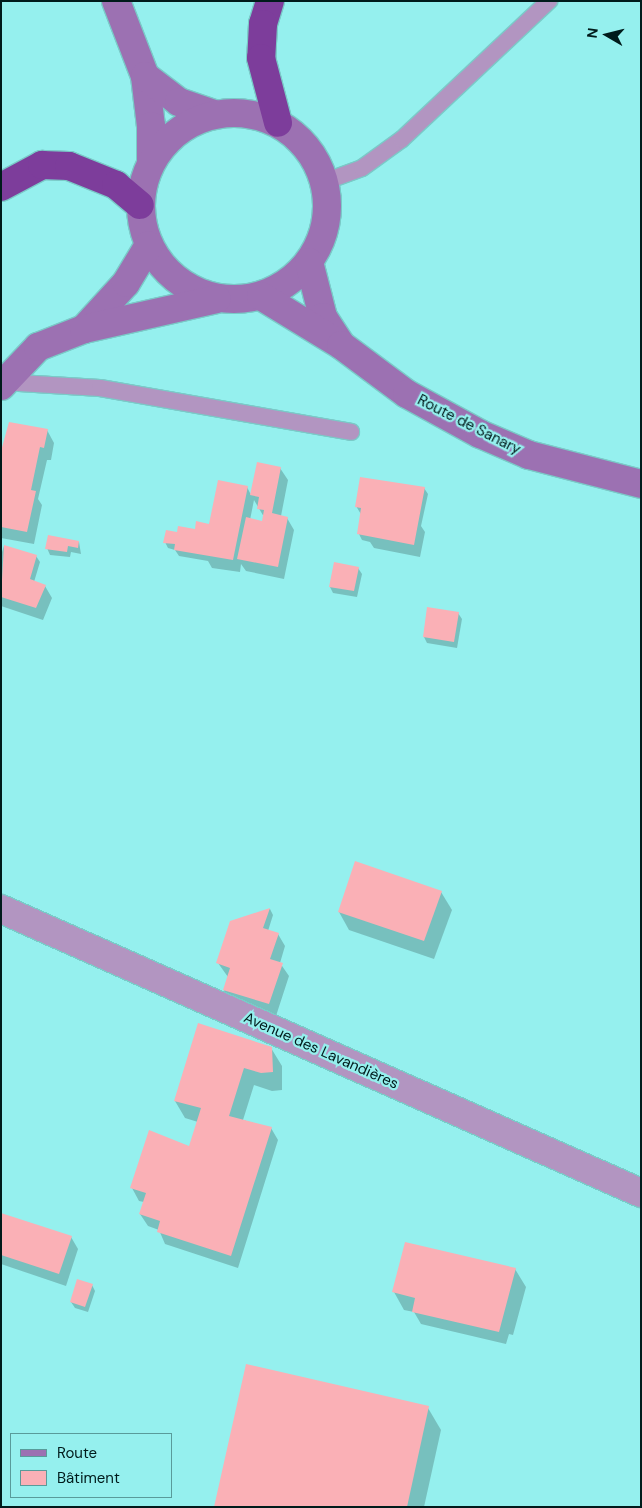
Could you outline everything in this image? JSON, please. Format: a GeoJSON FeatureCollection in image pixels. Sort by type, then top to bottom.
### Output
{"type":"FeatureCollection","features":[{"type":"Feature","properties":{"kind":"highway"},"geometry":{"type":"LineString","coordinates":[[270,1],[263,24],[261,58],[278,123]]}},
{"type":"Feature","properties":{"kind":"highway"},"geometry":{"type":"LineString","coordinates":[[1,187],[42,165],[69,166],[116,185],[140,205]]}},
{"type":"Feature","properties":{"kind":"main road"},"geometry":{"type":"LineString","coordinates":[[118,8],[145,76],[151,126],[151,162]]}},
{"type":"Feature","properties":{"kind":"main road"},"geometry":{"type":"LineString","coordinates":[[145,76],[179,102],[214,114]]}},
{"type":"Feature","properties":{"kind":"main road"},"geometry":{"type":"LineString","coordinates":[[247,113],[278,123],[308,148],[324,182],[328,205],[326,225],[309,262],[296,276],[261,296],[240,300],[218,298],[196,292],[177,280],[149,245],[140,205],[143,183],[151,162],[167,140],[189,124],[214,114],[247,113]]}},
{"type":"Feature","properties":{"kind":"main road"},"geometry":{"type":"LineString","coordinates":[[84,329],[126,284],[149,245]]}},
{"type":"Feature","properties":{"kind":"main road","name":"Route de Sanary"},"geometry":{"type":"LineString","coordinates":[[309,262],[324,317],[341,345]]}},
{"type":"Feature","properties":{"kind":"main road","name":"Route de Sanary"},"geometry":{"type":"LineString","coordinates":[[261,296],[341,345],[407,394],[480,434],[529,455],[641,484]]}},
{"type":"Feature","properties":{"kind":"main road"},"geometry":{"type":"LineString","coordinates":[[2,384],[38,347],[84,329],[218,298]]}},
{"type":"Feature","properties":{"kind":"street","name":"Avenue des Lavandières"},"geometry":{"type":"LineString","coordinates":[[1,909],[641,1193]]}},
{"type":"Feature","properties":{"kind":"lane"},"geometry":{"type":"LineString","coordinates":[[324,182],[362,168],[402,139],[549,1]]}},
{"type":"Feature","properties":{"kind":"lane"},"geometry":{"type":"LineString","coordinates":[[2,384],[100,388],[351,432]]}},
{"type":"Feature","properties":{"kind":"building"},"geometry":{"type":"Polygon","coordinates":[[[9,422],[48,429],[44,448],[40,447],[31,490],[36,491],[27,532],[1,527],[1,451],[9,422]]]}},
{"type":"Feature","properties":{"kind":"building"},"geometry":{"type":"Polygon","coordinates":[[[257,462],[281,467],[272,513],[288,517],[278,567],[237,559],[246,517],[262,521],[264,510],[257,509],[259,497],[250,495],[257,462]]]}},
{"type":"Feature","properties":{"kind":"building"},"geometry":{"type":"Polygon","coordinates":[[[360,477],[425,487],[414,545],[357,534],[361,508],[355,507],[360,477]]]}},
{"type":"Feature","properties":{"kind":"building"},"geometry":{"type":"Polygon","coordinates":[[[218,480],[248,486],[233,560],[174,550],[175,544],[163,543],[166,530],[177,532],[178,526],[195,529],[196,521],[209,524],[218,480]]]}},
{"type":"Feature","properties":{"kind":"building"},"geometry":{"type":"Polygon","coordinates":[[[48,535],[79,541],[78,548],[68,546],[67,552],[45,549],[48,535]]]}},
{"type":"Feature","properties":{"kind":"building"},"geometry":{"type":"Polygon","coordinates":[[[4,545],[37,555],[30,579],[46,585],[36,608],[1,597],[4,545]]]}},
{"type":"Feature","properties":{"kind":"building"},"geometry":{"type":"Polygon","coordinates":[[[334,562],[359,567],[354,591],[329,587],[334,562]]]}},
{"type":"Feature","properties":{"kind":"building"},"geometry":{"type":"Polygon","coordinates":[[[427,607],[459,612],[454,642],[423,637],[427,607]]]}},
{"type":"Feature","properties":{"kind":"building"},"geometry":{"type":"Polygon","coordinates":[[[355,861],[442,891],[424,941],[338,912],[355,861]]]}},
{"type":"Feature","properties":{"kind":"building"},"geometry":{"type":"Polygon","coordinates":[[[270,908],[263,928],[279,933],[270,959],[283,963],[269,1004],[223,990],[230,968],[216,963],[230,921],[270,908]]]}},
{"type":"Feature","properties":{"kind":"building"},"geometry":{"type":"Polygon","coordinates":[[[198,1023],[272,1047],[273,1072],[261,1073],[244,1068],[229,1116],[272,1127],[231,1256],[157,1232],[160,1221],[139,1214],[146,1193],[130,1188],[149,1130],[189,1146],[201,1108],[174,1101],[198,1023]]]}},
{"type":"Feature","properties":{"kind":"building"},"geometry":{"type":"Polygon","coordinates":[[[1,1213],[72,1236],[59,1274],[1,1255],[1,1213]]]}},
{"type":"Feature","properties":{"kind":"building"},"geometry":{"type":"Polygon","coordinates":[[[405,1242],[516,1268],[499,1332],[412,1312],[415,1298],[392,1292],[405,1242]]]}},
{"type":"Feature","properties":{"kind":"building"},"geometry":{"type":"Polygon","coordinates":[[[77,1279],[93,1284],[85,1307],[70,1302],[77,1279]]]}},
{"type":"Feature","properties":{"kind":"building"},"geometry":{"type":"Polygon","coordinates":[[[246,1364],[429,1406],[407,1507],[214,1507],[246,1364]]]}}]}
